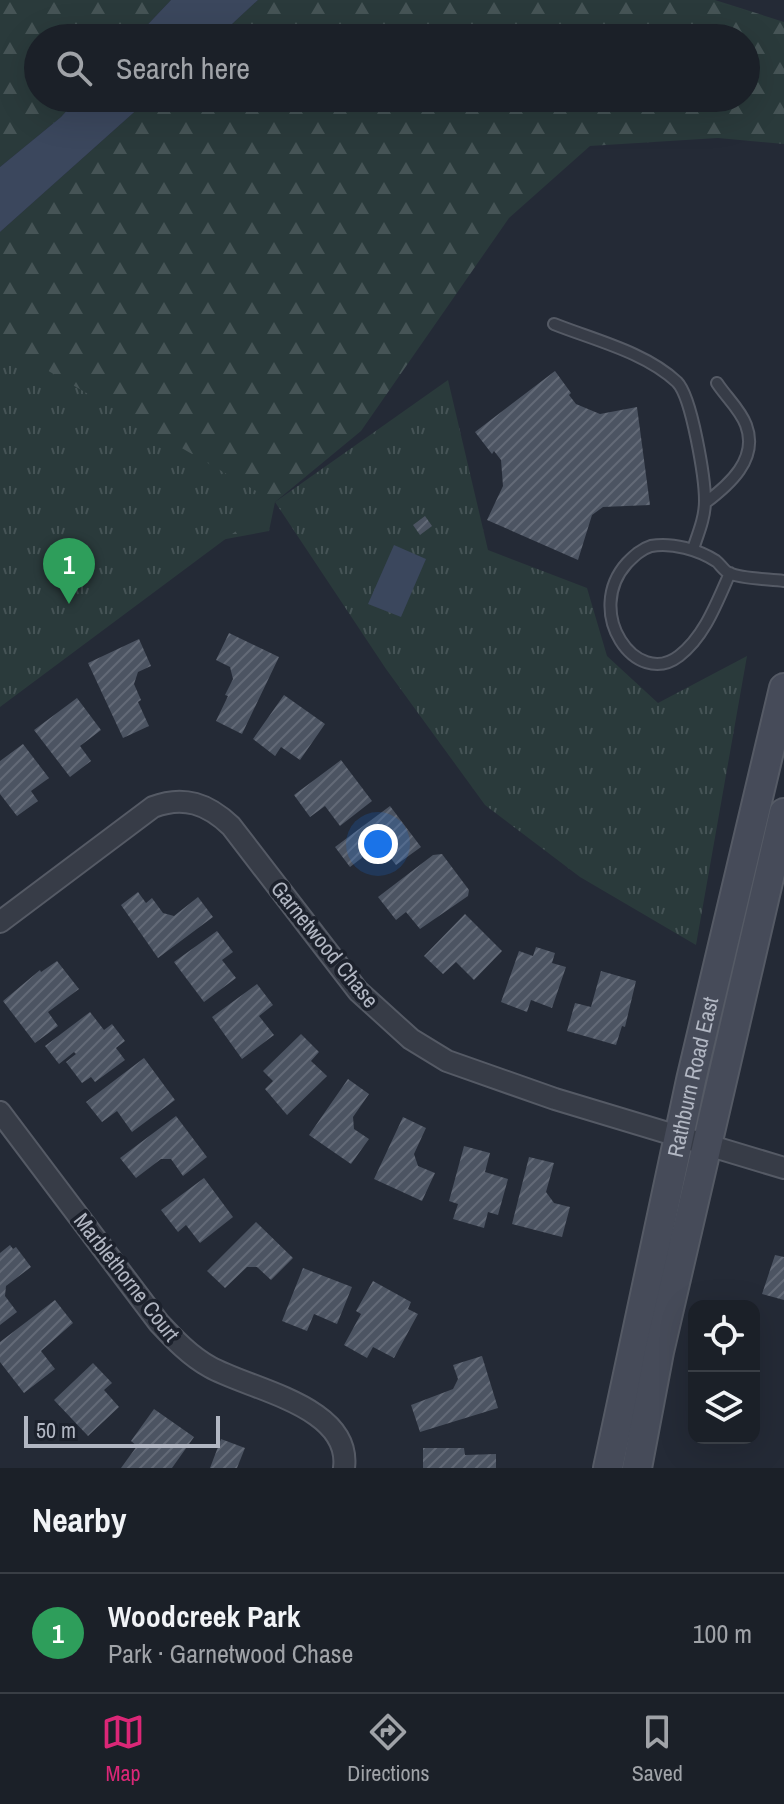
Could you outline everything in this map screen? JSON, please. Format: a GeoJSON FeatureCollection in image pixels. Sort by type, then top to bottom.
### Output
{"type":"FeatureCollection","features":[{"type":"Feature","properties":{"kind":"street","name":"Rathburn Road East"},"geometry":{"type":"LineString","coordinates":[[608,1468],[679,1135],[784,688]]}},
{"type":"Feature","properties":{"kind":"street","name":"Garnetwood Chase"},"geometry":{"type":"LineString","coordinates":[[0,922],[153,807],[167,801],[202,805],[231,826],[358,991],[411,1039],[447,1061],[555,1099],[784,1168]]}},
{"type":"Feature","properties":{"kind":"street","name":"Rathburn Road East"},"geometry":{"type":"LineString","coordinates":[[637,1468],[659,1352],[784,813]]}},
{"type":"Feature","properties":{"kind":"street","name":"Marblethorne Court"},"geometry":{"type":"LineString","coordinates":[[0,1112],[159,1323],[176,1341],[214,1369],[321,1417],[339,1442],[344,1468]]}},
{"type":"Feature","properties":{"kind":"lane"},"geometry":{"type":"LineString","coordinates":[[554,324],[645,360],[679,384],[698,448],[705,503],[693,549]]}},
{"type":"Feature","properties":{"kind":"lane"},"geometry":{"type":"LineString","coordinates":[[705,503],[736,477],[747,450],[746,425],[717,383]]}},
{"type":"Feature","properties":{"kind":"lane"},"geometry":{"type":"LineString","coordinates":[[730,573],[690,646],[669,662],[655,665],[638,657],[615,634],[609,617],[610,601],[621,570],[640,550],[654,545],[693,549],[730,573],[784,581]]}},
{"type":"Feature","properties":{"kind":"green space"},"geometry":{"type":"Polygon","coordinates":[[[0,0],[171,0],[148,24],[24,24],[24,112],[65,112],[0,167],[0,0]]]}},
{"type":"Feature","properties":{"kind":"green space"},"geometry":{"type":"Polygon","coordinates":[[[258,0],[715,0],[784,22],[784,144],[718,138],[590,146],[509,218],[361,431],[275,502],[269,531],[188,546],[0,671],[0,232],[134,112],[760,112],[760,24],[232,24],[258,0]]]}},
{"type":"Feature","properties":{"kind":"green space"},"geometry":{"type":"Polygon","coordinates":[[[0,343],[275,502],[0,707],[0,343]]]}},
{"type":"Feature","properties":{"kind":"green space"},"geometry":{"type":"Polygon","coordinates":[[[448,380],[488,550],[587,588],[607,656],[658,703],[747,656],[696,945],[580,877],[485,805],[386,669],[275,502],[448,380]]]}},
{"type":"Feature","properties":{"kind":"water"},"geometry":{"type":"Polygon","coordinates":[[[171,0],[258,0],[232,24],[148,24],[171,0]]]}},
{"type":"Feature","properties":{"kind":"water"},"geometry":{"type":"Polygon","coordinates":[[[65,112],[134,112],[0,232],[0,167],[65,112]]]}},
{"type":"Feature","properties":{"kind":"water"},"geometry":{"type":"Polygon","coordinates":[[[394,545],[426,559],[401,617],[368,604],[394,545]]]}},
{"type":"Feature","properties":{"kind":"building"},"geometry":{"type":"Polygon","coordinates":[[[555,371],[576,404],[600,414],[637,407],[650,505],[603,507],[592,515],[578,560],[487,520],[503,486],[501,460],[494,451],[492,454],[475,432],[555,371]]]}},
{"type":"Feature","properties":{"kind":"building"},"geometry":{"type":"Polygon","coordinates":[[[425,516],[432,526],[420,535],[413,525],[425,516]]]}},
{"type":"Feature","properties":{"kind":"building"},"geometry":{"type":"Polygon","coordinates":[[[229,633],[279,657],[242,734],[216,721],[233,679],[230,667],[216,660],[229,633]]]}},
{"type":"Feature","properties":{"kind":"building"},"geometry":{"type":"Polygon","coordinates":[[[139,639],[151,666],[138,672],[134,684],[149,726],[123,738],[88,663],[139,639]]]}},
{"type":"Feature","properties":{"kind":"building"},"geometry":{"type":"Polygon","coordinates":[[[284,695],[325,724],[300,760],[281,747],[275,756],[253,739],[284,695]]]}},
{"type":"Feature","properties":{"kind":"building"},"geometry":{"type":"Polygon","coordinates":[[[77,698],[101,730],[80,746],[91,761],[70,777],[34,730],[77,698]]]}},
{"type":"Feature","properties":{"kind":"building"},"geometry":{"type":"Polygon","coordinates":[[[23,744],[49,778],[31,791],[38,801],[17,816],[0,794],[0,761],[23,744]]]}},
{"type":"Feature","properties":{"kind":"building"},"geometry":{"type":"Polygon","coordinates":[[[341,760],[372,801],[340,826],[325,806],[310,817],[294,795],[341,760]]]}},
{"type":"Feature","properties":{"kind":"building"},"geometry":{"type":"Polygon","coordinates":[[[390,806],[421,847],[396,865],[387,853],[372,850],[350,867],[335,847],[390,806]]]}},
{"type":"Feature","properties":{"kind":"building"},"geometry":{"type":"Polygon","coordinates":[[[442,854],[469,890],[468,896],[420,929],[406,912],[396,920],[378,897],[433,855],[442,854]]]}},
{"type":"Feature","properties":{"kind":"building"},"geometry":{"type":"Polygon","coordinates":[[[138,892],[146,903],[152,898],[163,913],[174,916],[198,897],[213,917],[158,958],[121,905],[138,892]]]}},
{"type":"Feature","properties":{"kind":"building"},"geometry":{"type":"Polygon","coordinates":[[[465,914],[502,951],[474,980],[456,962],[443,974],[424,956],[465,914]]]}},
{"type":"Feature","properties":{"kind":"building"},"geometry":{"type":"Polygon","coordinates":[[[217,931],[233,952],[222,960],[236,978],[204,1002],[174,962],[217,931]]]}},
{"type":"Feature","properties":{"kind":"building"},"geometry":{"type":"Polygon","coordinates":[[[536,947],[555,953],[552,963],[566,967],[552,1008],[531,1000],[527,1012],[501,1002],[519,951],[533,956],[536,947]]]}},
{"type":"Feature","properties":{"kind":"building"},"geometry":{"type":"Polygon","coordinates":[[[57,961],[79,989],[48,1012],[58,1026],[35,1043],[3,1001],[40,970],[57,961]]]}},
{"type":"Feature","properties":{"kind":"building"},"geometry":{"type":"Polygon","coordinates":[[[601,971],[636,981],[625,1027],[622,1026],[616,1045],[567,1031],[575,1003],[591,1007],[601,971]]]}},
{"type":"Feature","properties":{"kind":"building"},"geometry":{"type":"Polygon","coordinates":[[[257,984],[273,1005],[259,1016],[274,1035],[242,1059],[212,1017],[257,984]]]}},
{"type":"Feature","properties":{"kind":"building"},"geometry":{"type":"Polygon","coordinates":[[[90,1012],[104,1030],[112,1024],[125,1041],[116,1048],[125,1060],[95,1082],[91,1077],[82,1083],[66,1062],[76,1054],[74,1052],[59,1064],[45,1046],[90,1012]]]}},
{"type":"Feature","properties":{"kind":"building"},"geometry":{"type":"Polygon","coordinates":[[[301,1034],[319,1052],[311,1061],[327,1076],[287,1115],[265,1089],[273,1081],[263,1071],[301,1034]]]}},
{"type":"Feature","properties":{"kind":"building"},"geometry":{"type":"Polygon","coordinates":[[[144,1058],[175,1100],[132,1132],[117,1111],[102,1122],[86,1102],[144,1058]]]}},
{"type":"Feature","properties":{"kind":"building"},"geometry":{"type":"Polygon","coordinates":[[[348,1079],[369,1094],[353,1117],[354,1129],[369,1139],[351,1164],[309,1135],[348,1079]]]}},
{"type":"Feature","properties":{"kind":"building"},"geometry":{"type":"Polygon","coordinates":[[[176,1116],[207,1157],[183,1176],[171,1159],[161,1159],[136,1178],[120,1158],[176,1116]]]}},
{"type":"Feature","properties":{"kind":"building"},"geometry":{"type":"Polygon","coordinates":[[[403,1117],[426,1128],[414,1154],[418,1166],[435,1173],[422,1201],[374,1179],[403,1117]]]}},
{"type":"Feature","properties":{"kind":"building"},"geometry":{"type":"Polygon","coordinates":[[[464,1146],[490,1153],[485,1172],[508,1179],[498,1215],[488,1212],[484,1228],[453,1219],[458,1204],[449,1201],[464,1146]]]}},
{"type":"Feature","properties":{"kind":"building"},"geometry":{"type":"Polygon","coordinates":[[[529,1157],[554,1163],[546,1192],[554,1203],[570,1207],[562,1237],[512,1224],[529,1157]]]}},
{"type":"Feature","properties":{"kind":"building"},"geometry":{"type":"Polygon","coordinates":[[[204,1178],[233,1217],[200,1243],[186,1225],[178,1232],[161,1210],[204,1178]]]}},
{"type":"Feature","properties":{"kind":"building"},"geometry":{"type":"Polygon","coordinates":[[[256,1222],[293,1258],[271,1280],[257,1267],[247,1267],[225,1288],[207,1271],[256,1222]]]}},
{"type":"Feature","properties":{"kind":"building"},"geometry":{"type":"Polygon","coordinates":[[[10,1245],[13,1249],[16,1247],[31,1267],[6,1286],[5,1296],[17,1312],[0,1325],[0,1253],[10,1245]]]}},
{"type":"Feature","properties":{"kind":"building"},"geometry":{"type":"Polygon","coordinates":[[[775,1255],[784,1257],[784,1300],[762,1294],[775,1255]]]}},
{"type":"Feature","properties":{"kind":"building"},"geometry":{"type":"Polygon","coordinates":[[[303,1268],[352,1287],[337,1324],[314,1314],[307,1331],[282,1321],[303,1268]]]}},
{"type":"Feature","properties":{"kind":"building"},"geometry":{"type":"Polygon","coordinates":[[[373,1281],[411,1302],[408,1309],[418,1314],[394,1358],[373,1347],[367,1358],[344,1345],[361,1314],[356,1311],[373,1281]]]}},
{"type":"Feature","properties":{"kind":"building"},"geometry":{"type":"Polygon","coordinates":[[[55,1300],[73,1323],[41,1351],[55,1369],[24,1393],[0,1362],[0,1342],[55,1300]]]}},
{"type":"Feature","properties":{"kind":"building"},"geometry":{"type":"Polygon","coordinates":[[[482,1356],[498,1408],[420,1432],[411,1405],[453,1389],[458,1379],[453,1365],[482,1356]]]}},
{"type":"Feature","properties":{"kind":"building"},"geometry":{"type":"Polygon","coordinates":[[[93,1363],[112,1383],[104,1390],[119,1407],[88,1436],[54,1400],[93,1363]]]}},
{"type":"Feature","properties":{"kind":"building"},"geometry":{"type":"Polygon","coordinates":[[[154,1409],[194,1437],[172,1468],[121,1468],[137,1446],[131,1441],[154,1409]]]}},
{"type":"Feature","properties":{"kind":"building"},"geometry":{"type":"Polygon","coordinates":[[[221,1439],[245,1448],[237,1468],[210,1468],[221,1439]]]}},
{"type":"Feature","properties":{"kind":"building"},"geometry":{"type":"Polygon","coordinates":[[[423,1448],[464,1448],[465,1455],[496,1454],[496,1468],[423,1468],[423,1448]]]}},
{"type":"Feature","properties":{"kind":"place","name":"Woodcreek Park"},"geometry":{"type":"Point","coordinates":[69,604]}}]}
